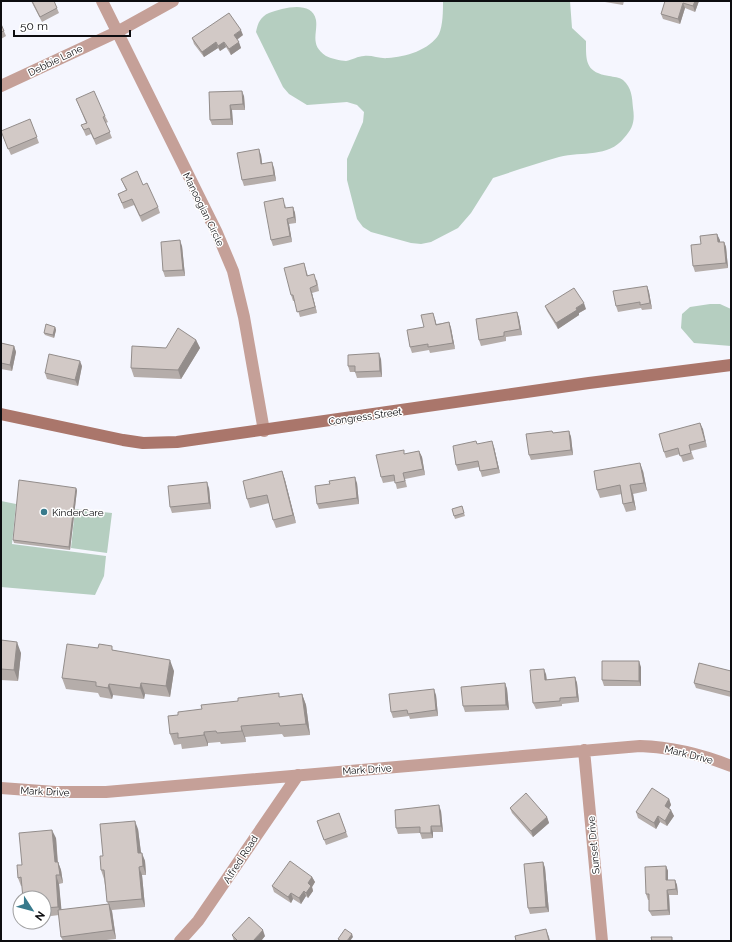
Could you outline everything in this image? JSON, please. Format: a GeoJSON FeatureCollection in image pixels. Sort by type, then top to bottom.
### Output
{"type":"FeatureCollection","features":[{"type":"Feature","properties":{"kind":"main road","name":"Congress Street"},"geometry":{"type":"LineString","coordinates":[[1,414],[143,443],[193,441],[573,385],[731,365]]}},
{"type":"Feature","properties":{"kind":"street","name":"Manoogian Circle"},"geometry":{"type":"LineString","coordinates":[[102,1],[211,220],[233,271],[244,317],[264,431]]}},
{"type":"Feature","properties":{"kind":"street","name":"Debbie Lane"},"geometry":{"type":"LineString","coordinates":[[1,86],[117,32],[174,1]]}},
{"type":"Feature","properties":{"kind":"street","name":"Mark Drive"},"geometry":{"type":"LineString","coordinates":[[1,788],[62,792],[106,792],[298,774],[502,759],[584,750],[640,746],[664,746],[696,753],[731,766]]}},
{"type":"Feature","properties":{"kind":"street","name":"Sunset Drive"},"geometry":{"type":"LineString","coordinates":[[584,750],[602,941]]}},
{"type":"Feature","properties":{"kind":"street","name":"Alfred Road"},"geometry":{"type":"LineString","coordinates":[[180,941],[198,921],[298,774]]}},
{"type":"Feature","properties":{"kind":"green space"},"geometry":{"type":"Polygon","coordinates":[[[443,1],[570,1],[572,28],[586,41],[588,64],[595,72],[620,78],[626,83],[632,96],[634,113],[633,121],[627,134],[618,144],[610,149],[594,153],[559,157],[493,178],[471,213],[458,228],[431,242],[421,244],[411,243],[371,232],[363,227],[357,219],[347,180],[347,159],[363,122],[364,112],[357,105],[347,102],[307,105],[289,94],[283,87],[256,32],[263,16],[282,9],[296,7],[303,8],[309,10],[316,20],[316,43],[321,52],[326,56],[346,61],[364,56],[385,58],[395,57],[416,52],[435,40],[439,34],[441,26],[443,1]]]}},
{"type":"Feature","properties":{"kind":"green space"},"geometry":{"type":"Polygon","coordinates":[[[720,304],[731,309],[731,346],[694,343],[681,328],[682,314],[690,307],[720,304]]]}},
{"type":"Feature","properties":{"kind":"green space"},"geometry":{"type":"Polygon","coordinates":[[[1,501],[16,504],[12,544],[106,556],[104,576],[95,595],[1,587],[1,501]]]}},
{"type":"Feature","properties":{"kind":"green space"},"geometry":{"type":"Polygon","coordinates":[[[75,509],[112,513],[107,553],[71,548],[75,509]]]}},
{"type":"Feature","properties":{"kind":"building"},"geometry":{"type":"Polygon","coordinates":[[[32,1],[54,1],[57,8],[40,17],[32,1]]]}},
{"type":"Feature","properties":{"kind":"building"},"geometry":{"type":"Polygon","coordinates":[[[665,1],[695,1],[693,6],[683,3],[678,19],[661,14],[665,1]]]}},
{"type":"Feature","properties":{"kind":"building"},"geometry":{"type":"Polygon","coordinates":[[[229,13],[241,30],[234,35],[239,42],[229,49],[224,42],[218,46],[216,42],[202,52],[192,38],[229,13]]]}},
{"type":"Feature","properties":{"kind":"building"},"geometry":{"type":"Polygon","coordinates":[[[1,24],[4,31],[1,32],[1,24]]]}},
{"type":"Feature","properties":{"kind":"building"},"geometry":{"type":"Polygon","coordinates":[[[94,91],[110,132],[94,139],[89,128],[84,130],[81,125],[87,123],[76,99],[94,91]]]}},
{"type":"Feature","properties":{"kind":"building"},"geometry":{"type":"Polygon","coordinates":[[[242,91],[243,104],[230,105],[231,119],[210,120],[209,92],[242,91]]]}},
{"type":"Feature","properties":{"kind":"building"},"geometry":{"type":"Polygon","coordinates":[[[30,119],[37,137],[8,149],[1,131],[30,119]]]}},
{"type":"Feature","properties":{"kind":"building"},"geometry":{"type":"Polygon","coordinates":[[[259,149],[261,164],[272,162],[274,175],[242,180],[237,153],[259,149]]]}},
{"type":"Feature","properties":{"kind":"building"},"geometry":{"type":"Polygon","coordinates":[[[137,171],[143,185],[147,183],[158,207],[140,216],[132,199],[122,203],[118,194],[127,190],[121,179],[137,171]]]}},
{"type":"Feature","properties":{"kind":"building"},"geometry":{"type":"Polygon","coordinates":[[[283,198],[285,208],[293,207],[294,217],[287,219],[290,236],[271,240],[264,202],[283,198]]]}},
{"type":"Feature","properties":{"kind":"building"},"geometry":{"type":"Polygon","coordinates":[[[717,234],[718,242],[724,242],[726,263],[693,266],[691,245],[701,244],[700,236],[717,234]]]}},
{"type":"Feature","properties":{"kind":"building"},"geometry":{"type":"Polygon","coordinates":[[[180,240],[183,270],[163,271],[161,242],[180,240]]]}},
{"type":"Feature","properties":{"kind":"building"},"geometry":{"type":"Polygon","coordinates":[[[304,263],[307,276],[314,274],[317,285],[310,288],[315,307],[297,312],[284,268],[304,263]]]}},
{"type":"Feature","properties":{"kind":"building"},"geometry":{"type":"Polygon","coordinates":[[[647,286],[650,303],[640,305],[640,302],[616,306],[613,291],[647,286]]]}},
{"type":"Feature","properties":{"kind":"building"},"geometry":{"type":"Polygon","coordinates":[[[574,288],[584,303],[576,308],[577,310],[556,323],[545,306],[574,288]]]}},
{"type":"Feature","properties":{"kind":"building"},"geometry":{"type":"Polygon","coordinates":[[[517,312],[520,329],[504,332],[504,336],[479,340],[476,319],[517,312]]]}},
{"type":"Feature","properties":{"kind":"building"},"geometry":{"type":"Polygon","coordinates":[[[433,313],[436,325],[449,322],[453,343],[428,347],[428,344],[410,347],[407,330],[424,327],[421,315],[433,313]]]}},
{"type":"Feature","properties":{"kind":"building"},"geometry":{"type":"Polygon","coordinates":[[[46,324],[55,327],[53,335],[44,333],[46,324]]]}},
{"type":"Feature","properties":{"kind":"building"},"geometry":{"type":"Polygon","coordinates":[[[178,328],[196,340],[178,370],[131,368],[132,346],[166,348],[178,328]]]}},
{"type":"Feature","properties":{"kind":"building"},"geometry":{"type":"Polygon","coordinates":[[[1,343],[14,346],[10,365],[1,363],[1,343]]]}},
{"type":"Feature","properties":{"kind":"building"},"geometry":{"type":"Polygon","coordinates":[[[379,353],[380,371],[355,372],[355,366],[348,366],[348,355],[379,353]]]}},
{"type":"Feature","properties":{"kind":"building"},"geometry":{"type":"Polygon","coordinates":[[[49,354],[80,361],[75,380],[45,373],[49,354]]]}},
{"type":"Feature","properties":{"kind":"building"},"geometry":{"type":"Polygon","coordinates":[[[700,423],[705,441],[689,445],[691,453],[680,456],[678,448],[664,452],[659,434],[700,423]]]}},
{"type":"Feature","properties":{"kind":"building"},"geometry":{"type":"Polygon","coordinates":[[[552,431],[553,433],[569,431],[571,450],[529,455],[526,434],[552,431]]]}},
{"type":"Feature","properties":{"kind":"building"},"geometry":{"type":"Polygon","coordinates":[[[476,441],[477,444],[492,441],[498,468],[480,471],[478,461],[456,465],[453,446],[476,441]]]}},
{"type":"Feature","properties":{"kind":"building"},"geometry":{"type":"Polygon","coordinates":[[[404,450],[404,454],[419,451],[423,469],[403,473],[405,481],[395,483],[394,475],[381,477],[376,455],[404,450]]]}},
{"type":"Feature","properties":{"kind":"building"},"geometry":{"type":"Polygon","coordinates":[[[640,463],[644,483],[630,485],[633,502],[623,504],[620,485],[597,490],[594,471],[640,463]]]}},
{"type":"Feature","properties":{"kind":"building"},"geometry":{"type":"Polygon","coordinates":[[[282,471],[293,515],[273,520],[267,495],[247,499],[243,481],[282,471]]]}},
{"type":"Feature","properties":{"kind":"building"},"geometry":{"type":"Polygon","coordinates":[[[355,477],[357,498],[317,504],[315,486],[330,484],[329,481],[355,477]]]}},
{"type":"Feature","properties":{"kind":"building"},"geometry":{"type":"Polygon","coordinates":[[[19,480],[76,488],[69,547],[13,540],[19,480]]]}},
{"type":"Feature","properties":{"kind":"building"},"geometry":{"type":"Polygon","coordinates":[[[207,482],[209,503],[170,507],[168,486],[207,482]]]}},
{"type":"Feature","properties":{"kind":"building"},"geometry":{"type":"Polygon","coordinates":[[[462,506],[464,513],[454,516],[452,509],[462,506]]]}},
{"type":"Feature","properties":{"kind":"building"},"geometry":{"type":"Polygon","coordinates":[[[1,640],[17,642],[14,670],[1,669],[1,640]]]}},
{"type":"Feature","properties":{"kind":"building"},"geometry":{"type":"Polygon","coordinates":[[[67,644],[98,648],[99,644],[112,646],[112,650],[170,660],[166,686],[141,683],[140,688],[109,684],[108,688],[96,686],[96,682],[62,678],[67,644]]]}},
{"type":"Feature","properties":{"kind":"building"},"geometry":{"type":"Polygon","coordinates":[[[602,661],[639,661],[639,681],[602,680],[602,661]]]}},
{"type":"Feature","properties":{"kind":"building"},"geometry":{"type":"Polygon","coordinates":[[[699,663],[731,671],[731,692],[694,683],[699,663]]]}},
{"type":"Feature","properties":{"kind":"building"},"geometry":{"type":"Polygon","coordinates":[[[544,669],[545,680],[575,677],[577,697],[560,698],[560,701],[533,703],[530,670],[544,669]]]}},
{"type":"Feature","properties":{"kind":"building"},"geometry":{"type":"Polygon","coordinates":[[[505,683],[506,705],[463,706],[461,687],[505,683]]]}},
{"type":"Feature","properties":{"kind":"building"},"geometry":{"type":"Polygon","coordinates":[[[434,689],[436,710],[408,714],[407,710],[391,712],[389,694],[434,689]]]}},
{"type":"Feature","properties":{"kind":"building"},"geometry":{"type":"Polygon","coordinates":[[[279,693],[279,697],[302,694],[306,724],[280,726],[279,723],[241,726],[242,731],[217,733],[216,731],[204,732],[204,735],[178,738],[178,733],[170,734],[168,716],[178,715],[178,712],[202,709],[201,705],[238,701],[238,698],[279,693]]]}},
{"type":"Feature","properties":{"kind":"building"},"geometry":{"type":"Polygon","coordinates":[[[652,788],[669,799],[665,806],[671,810],[665,821],[658,816],[654,823],[636,812],[652,788]]]}},
{"type":"Feature","properties":{"kind":"building"},"geometry":{"type":"Polygon","coordinates":[[[526,793],[547,817],[531,831],[510,808],[526,793]]]}},
{"type":"Feature","properties":{"kind":"building"},"geometry":{"type":"Polygon","coordinates":[[[439,805],[441,826],[431,826],[431,833],[420,833],[420,827],[396,828],[395,810],[439,805]]]}},
{"type":"Feature","properties":{"kind":"building"},"geometry":{"type":"Polygon","coordinates":[[[339,813],[346,832],[324,840],[317,821],[339,813]]]}},
{"type":"Feature","properties":{"kind":"building"},"geometry":{"type":"Polygon","coordinates":[[[135,821],[138,853],[142,853],[143,866],[139,867],[142,899],[107,902],[104,870],[101,870],[100,856],[103,856],[100,824],[135,821]]]}},
{"type":"Feature","properties":{"kind":"building"},"geometry":{"type":"Polygon","coordinates":[[[52,830],[55,862],[58,862],[60,875],[56,875],[58,907],[52,907],[52,890],[22,890],[21,877],[18,878],[17,865],[22,865],[19,833],[52,830]]]}},
{"type":"Feature","properties":{"kind":"building"},"geometry":{"type":"Polygon","coordinates":[[[290,861],[312,877],[308,883],[311,886],[306,893],[304,891],[299,898],[291,893],[288,897],[272,886],[290,861]]]}},
{"type":"Feature","properties":{"kind":"building"},"geometry":{"type":"Polygon","coordinates":[[[543,862],[546,907],[528,908],[524,864],[543,862]]]}},
{"type":"Feature","properties":{"kind":"building"},"geometry":{"type":"Polygon","coordinates":[[[666,866],[666,880],[675,880],[676,889],[667,890],[668,910],[649,911],[649,894],[646,894],[645,867],[666,866]]]}},
{"type":"Feature","properties":{"kind":"building"},"geometry":{"type":"Polygon","coordinates":[[[109,904],[113,930],[61,937],[58,910],[109,904]]]}},
{"type":"Feature","properties":{"kind":"building"},"geometry":{"type":"Polygon","coordinates":[[[249,917],[263,930],[253,941],[238,941],[232,935],[249,917]]]}},
{"type":"Feature","properties":{"kind":"building"},"geometry":{"type":"Polygon","coordinates":[[[345,929],[352,934],[347,941],[341,941],[338,939],[345,929]]]}},
{"type":"Feature","properties":{"kind":"building"},"geometry":{"type":"Polygon","coordinates":[[[546,929],[549,941],[516,941],[515,936],[546,929]]]}},
{"type":"Feature","properties":{"kind":"building"},"geometry":{"type":"Polygon","coordinates":[[[651,937],[672,937],[672,941],[652,941],[651,937]]]}},
{"type":"Feature","properties":{"kind":"place","name":"KinderCare"},"geometry":{"type":"Point","coordinates":[44,512]}}]}
